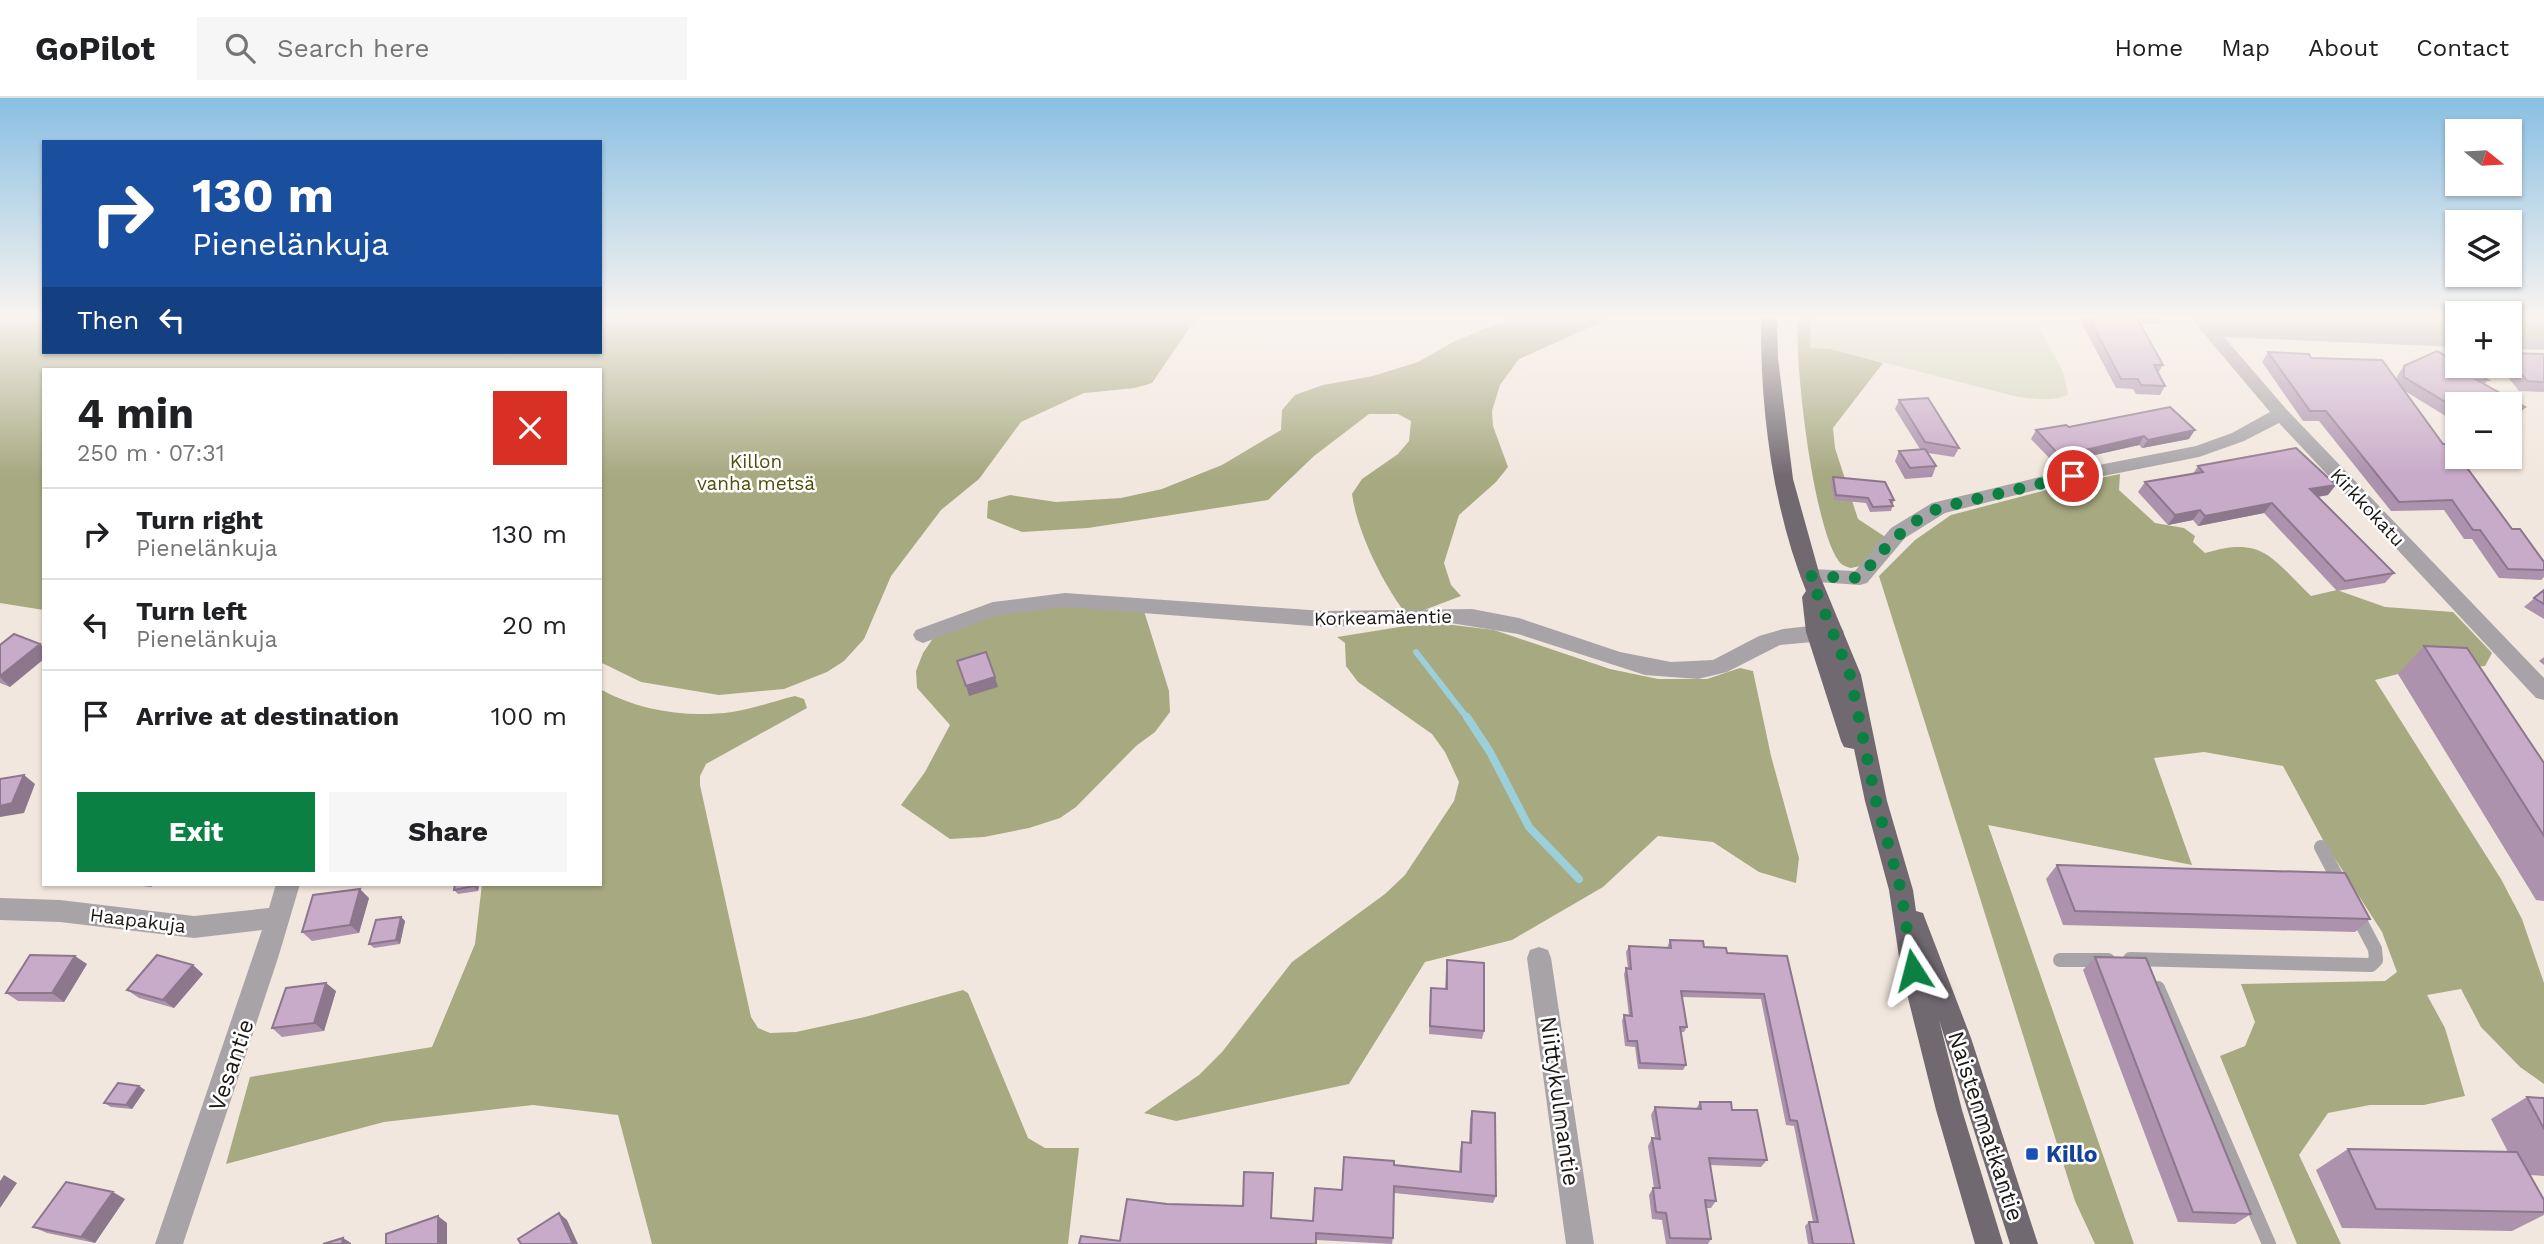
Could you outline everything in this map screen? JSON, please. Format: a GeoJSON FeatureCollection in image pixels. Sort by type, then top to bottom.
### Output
{"type":"FeatureCollection","features":[{"type":"Feature","properties":{"kind":"main road","name":"Naistenmatkantie"},"geometry":{"type":"LineString","coordinates":[[1770,369],[1784,479],[1852,739],[1876,801],[1901,890],[1958,1038],[2024,1244]]}},
{"type":"Feature","properties":{"kind":"main road","name":"Naistenmatkantie"},"geometry":{"type":"LineString","coordinates":[[1901,890],[1913,970],[1948,1110],[1989,1244]]}},
{"type":"Feature","properties":{"kind":"street","name":"Kirkkokatu"},"geometry":{"type":"LineString","coordinates":[[2243,369],[2281,414],[2544,692]]}},
{"type":"Feature","properties":{"kind":"street"},"geometry":{"type":"LineString","coordinates":[[1810,576],[1860,578],[1898,533],[1939,508],[2048,481],[2199,451],[2238,437],[2281,414]]}},
{"type":"Feature","properties":{"kind":"street","name":"Korkeamäentie"},"geometry":{"type":"LineString","coordinates":[[923,635],[993,609],[1065,600],[1324,619],[1463,616],[1521,626],[1611,659],[1698,671],[1732,662],[1775,638],[1825,632]]}},
{"type":"Feature","properties":{"kind":"street","name":"Vesantie"},"geometry":{"type":"LineString","coordinates":[[169,1244],[267,958],[276,918],[287,886]]}},
{"type":"Feature","properties":{"kind":"street","name":"Haapakuja"},"geometry":{"type":"LineString","coordinates":[[0,909],[60,911],[194,927],[276,918]]}},
{"type":"Feature","properties":{"kind":"street","name":"Niittykulmantie"},"geometry":{"type":"LineString","coordinates":[[1539,958],[1580,1244]]}},
{"type":"Feature","properties":{"kind":"lane"},"geometry":{"type":"LineString","coordinates":[[2060,960],[2146,959],[2371,965],[2376,960],[2375,949],[2321,847]]}},
{"type":"Feature","properties":{"kind":"lane"},"geometry":{"type":"LineString","coordinates":[[2146,959],[2269,1244]]}},
{"type":"Feature","properties":{"kind":"green space","name":"Killon vanha metsä"},"geometry":{"type":"Polygon","coordinates":[[[0,369],[42,369],[42,610],[0,603],[0,369]]]}},
{"type":"Feature","properties":{"kind":"green space","name":"Killon vanha metsä"},"geometry":{"type":"Polygon","coordinates":[[[602,369],[1161,369],[1152,383],[1135,388],[1084,393],[1021,422],[979,479],[941,510],[891,576],[864,639],[844,661],[827,672],[784,689],[719,695],[641,682],[602,663],[602,369]]]}},
{"type":"Feature","properties":{"kind":"green space"},"geometry":{"type":"Polygon","coordinates":[[[1394,369],[1511,369],[1500,385],[1492,411],[1493,426],[1508,467],[1496,482],[1459,515],[1444,563],[1451,585],[1461,596],[1419,612],[1404,611],[1387,586],[1365,540],[1352,494],[1362,479],[1398,454],[1409,441],[1411,421],[1398,414],[1369,414],[1314,456],[1268,500],[1088,528],[1022,532],[987,518],[988,501],[1010,495],[1056,502],[1121,498],[1162,489],[1222,465],[1281,430],[1282,410],[1295,395],[1323,385],[1394,369]]]}},
{"type":"Feature","properties":{"kind":"green space"},"geometry":{"type":"Polygon","coordinates":[[[1799,369],[1878,369],[1833,428],[1835,448],[1858,519],[1890,540],[1860,566],[1851,568],[1839,562],[1829,541],[1813,479],[1799,369]]]}},
{"type":"Feature","properties":{"kind":"green space"},"geometry":{"type":"Polygon","coordinates":[[[1911,369],[2062,369],[2068,394],[2050,399],[2018,397],[1911,369]]]}},
{"type":"Feature","properties":{"kind":"green space"},"geometry":{"type":"Polygon","coordinates":[[[2120,474],[2119,490],[2155,523],[2184,528],[2195,536],[2193,542],[2205,553],[2225,548],[2254,549],[2276,561],[2311,596],[2337,590],[2385,607],[2453,612],[2492,653],[2485,666],[2441,670],[2439,675],[2398,674],[2375,680],[2501,879],[2522,919],[2544,983],[2544,1084],[2520,1067],[2481,1027],[2461,989],[2427,995],[2445,1028],[2465,1096],[2424,1105],[2370,1105],[2328,1113],[2299,1155],[2341,1244],[2297,1244],[2220,1056],[2245,1046],[2255,1022],[2241,984],[2385,981],[2397,972],[2382,932],[2323,840],[2283,766],[2204,752],[2154,758],[2192,865],[1988,825],[2134,1244],[2095,1244],[2075,1201],[1879,576],[1915,540],[1951,515],[2120,474]]]}},
{"type":"Feature","properties":{"kind":"green space"},"geometry":{"type":"Polygon","coordinates":[[[1052,605],[1144,611],[1169,691],[1170,712],[1155,732],[1136,746],[1076,807],[1060,818],[1029,828],[984,837],[950,839],[901,805],[925,772],[950,725],[917,688],[916,671],[923,653],[938,631],[987,615],[1052,605]]]}},
{"type":"Feature","properties":{"kind":"green space"},"geometry":{"type":"Polygon","coordinates":[[[1445,624],[1494,630],[1610,669],[1658,679],[1707,679],[1740,668],[1753,671],[1771,756],[1799,858],[1796,883],[1759,872],[1713,842],[1658,836],[1603,887],[1512,940],[1425,962],[1349,1084],[1176,1121],[1144,1113],[1199,1075],[1222,1052],[1292,962],[1385,894],[1405,875],[1454,801],[1459,782],[1445,752],[1432,734],[1358,682],[1346,666],[1345,643],[1337,637],[1406,626],[1445,624]]]}},
{"type":"Feature","properties":{"kind":"green space"},"geometry":{"type":"Polygon","coordinates":[[[602,690],[647,708],[698,714],[740,711],[795,696],[804,699],[807,708],[706,764],[700,776],[751,1017],[758,1028],[770,1033],[796,1032],[865,1017],[963,990],[968,993],[1028,1138],[1045,1148],[1079,1148],[1068,1244],[652,1244],[618,1115],[533,1105],[384,1122],[226,1164],[250,1077],[432,1047],[475,944],[482,886],[602,886],[602,690]]]}},
{"type":"Feature","properties":{"kind":"building"},"geometry":{"type":"Polygon","coordinates":[[[2116,369],[2156,369],[2165,386],[2141,385],[2138,379],[2121,379],[2116,369]]]}},
{"type":"Feature","properties":{"kind":"building"},"geometry":{"type":"Polygon","coordinates":[[[2280,369],[2389,369],[2445,444],[2445,469],[2468,469],[2512,529],[2520,529],[2544,562],[2544,570],[2508,569],[2480,530],[2473,530],[2452,500],[2399,502],[2326,411],[2310,411],[2280,369]]]}},
{"type":"Feature","properties":{"kind":"building"},"geometry":{"type":"Polygon","coordinates":[[[2404,369],[2445,369],[2445,378],[2484,378],[2488,380],[2477,380],[2498,392],[2445,392],[2445,402],[2404,377],[2404,369]]]}},
{"type":"Feature","properties":{"kind":"building"},"geometry":{"type":"Polygon","coordinates":[[[2522,369],[2544,369],[2544,382],[2527,381],[2522,375],[2522,369]]]}},
{"type":"Feature","properties":{"kind":"building"},"geometry":{"type":"Polygon","coordinates":[[[1928,398],[1959,448],[1925,442],[1899,400],[1928,398]]]}},
{"type":"Feature","properties":{"kind":"building"},"geometry":{"type":"Polygon","coordinates":[[[2170,407],[2195,430],[2148,440],[2144,436],[2060,456],[2036,430],[2066,425],[2069,427],[2170,407]]]}},
{"type":"Feature","properties":{"kind":"building"},"geometry":{"type":"Polygon","coordinates":[[[2296,448],[2336,485],[2310,489],[2394,573],[2345,581],[2272,503],[2205,516],[2200,510],[2175,515],[2145,482],[2203,472],[2198,466],[2296,448]]]}},
{"type":"Feature","properties":{"kind":"building"},"geometry":{"type":"Polygon","coordinates":[[[1925,449],[1936,466],[1910,468],[1899,451],[1925,449]]]}},
{"type":"Feature","properties":{"kind":"building"},"geometry":{"type":"Polygon","coordinates":[[[1833,477],[1885,482],[1894,500],[1890,500],[1893,506],[1873,507],[1868,498],[1836,495],[1833,477]]]}},
{"type":"Feature","properties":{"kind":"building"},"geometry":{"type":"Polygon","coordinates":[[[2544,590],[2544,604],[2534,598],[2544,590]]]}},
{"type":"Feature","properties":{"kind":"building"},"geometry":{"type":"Polygon","coordinates":[[[14,634],[40,644],[0,676],[0,645],[14,634]]]}},
{"type":"Feature","properties":{"kind":"building"},"geometry":{"type":"Polygon","coordinates":[[[2424,646],[2467,648],[2544,763],[2544,836],[2424,646]]]}},
{"type":"Feature","properties":{"kind":"building"},"geometry":{"type":"Polygon","coordinates":[[[986,652],[995,677],[966,686],[957,661],[986,652]]]}},
{"type":"Feature","properties":{"kind":"building"},"geometry":{"type":"Polygon","coordinates":[[[24,775],[12,803],[0,806],[0,779],[24,775]]]}},
{"type":"Feature","properties":{"kind":"building"},"geometry":{"type":"Polygon","coordinates":[[[2057,865],[2345,873],[2370,919],[2075,911],[2057,865]]]}},
{"type":"Feature","properties":{"kind":"building"},"geometry":{"type":"Polygon","coordinates":[[[455,886],[474,886],[454,890],[455,886]]]}},
{"type":"Feature","properties":{"kind":"building"},"geometry":{"type":"Polygon","coordinates":[[[360,889],[350,925],[302,932],[313,895],[360,889]]]}},
{"type":"Feature","properties":{"kind":"building"},"geometry":{"type":"Polygon","coordinates":[[[401,917],[396,940],[369,944],[376,920],[401,917]]]}},
{"type":"Feature","properties":{"kind":"building"},"geometry":{"type":"Polygon","coordinates":[[[1670,940],[1703,941],[1704,947],[1726,948],[1727,953],[1787,956],[1854,1244],[1813,1244],[1809,1222],[1818,1222],[1797,1121],[1790,1120],[1764,994],[1681,991],[1687,1027],[1680,1027],[1686,1065],[1640,1063],[1637,1041],[1628,1041],[1624,1015],[1632,1016],[1626,968],[1631,969],[1629,946],[1671,948],[1670,940]]]}},
{"type":"Feature","properties":{"kind":"building"},"geometry":{"type":"Polygon","coordinates":[[[30,955],[75,956],[52,993],[6,993],[30,955]]]}},
{"type":"Feature","properties":{"kind":"building"},"geometry":{"type":"Polygon","coordinates":[[[157,955],[193,965],[163,1000],[127,990],[157,955]]]}},
{"type":"Feature","properties":{"kind":"building"},"geometry":{"type":"Polygon","coordinates":[[[2095,957],[2146,958],[2251,1214],[2193,1212],[2095,957]]]}},
{"type":"Feature","properties":{"kind":"building"},"geometry":{"type":"Polygon","coordinates":[[[1447,960],[1484,963],[1484,1031],[1430,1026],[1431,988],[1447,989],[1447,960]]]}},
{"type":"Feature","properties":{"kind":"building"},"geometry":{"type":"Polygon","coordinates":[[[326,983],[314,1023],[272,1028],[286,988],[326,983]]]}},
{"type":"Feature","properties":{"kind":"building"},"geometry":{"type":"Polygon","coordinates":[[[118,1083],[139,1086],[126,1105],[104,1103],[118,1083]]]}},
{"type":"Feature","properties":{"kind":"building"},"geometry":{"type":"Polygon","coordinates":[[[2527,1097],[2544,1098],[2544,1129],[2527,1097]]]}},
{"type":"Feature","properties":{"kind":"building"},"geometry":{"type":"Polygon","coordinates":[[[1700,1102],[1731,1102],[1732,1110],[1757,1110],[1767,1160],[1709,1158],[1716,1201],[1705,1200],[1711,1239],[1670,1238],[1666,1213],[1656,1212],[1653,1188],[1660,1188],[1652,1138],[1660,1139],[1655,1107],[1701,1109],[1700,1102]]]}},
{"type":"Feature","properties":{"kind":"building"},"geometry":{"type":"Polygon","coordinates":[[[1472,1111],[1495,1113],[1496,1196],[1394,1186],[1393,1238],[1316,1233],[1316,1244],[1079,1244],[1081,1236],[1120,1241],[1127,1199],[1167,1204],[1243,1206],[1244,1172],[1273,1173],[1271,1218],[1313,1221],[1315,1188],[1342,1190],[1344,1157],[1394,1161],[1394,1165],[1461,1172],[1462,1142],[1471,1143],[1472,1111]]]}},
{"type":"Feature","properties":{"kind":"building"},"geometry":{"type":"Polygon","coordinates":[[[2348,1149],[2517,1152],[2544,1200],[2544,1212],[2376,1209],[2348,1149]]]}},
{"type":"Feature","properties":{"kind":"building"},"geometry":{"type":"Polygon","coordinates":[[[66,1182],[113,1192],[81,1237],[33,1227],[66,1182]]]}},
{"type":"Feature","properties":{"kind":"building"},"geometry":{"type":"Polygon","coordinates":[[[559,1213],[573,1244],[521,1244],[518,1239],[559,1213]]]}},
{"type":"Feature","properties":{"kind":"building"},"geometry":{"type":"Polygon","coordinates":[[[438,1216],[438,1244],[386,1244],[386,1234],[438,1216]]]}},
{"type":"Feature","properties":{"kind":"building"},"geometry":{"type":"Polygon","coordinates":[[[343,1238],[342,1244],[323,1244],[343,1238]]]}},
{"type":"Feature","properties":{"kind":"waterway"},"geometry":{"type":"LineString","coordinates":[[1416,652],[1468,719]]}},
{"type":"Feature","properties":{"kind":"waterway"},"geometry":{"type":"LineString","coordinates":[[1467,717],[1490,752],[1529,827],[1579,879]]}},
{"type":"Feature","properties":{"kind":"place","name":"Killo"},"geometry":{"type":"Point","coordinates":[2032,1154]}},
{"type":"Feature","properties":{"kind":"route"},"geometry":{"type":"LineString","coordinates":[[1913,970],[1901,890],[1876,801],[1850,675],[1835,632],[1810,576],[1860,578],[1898,533],[1939,508],[2073,476]]}}]}
